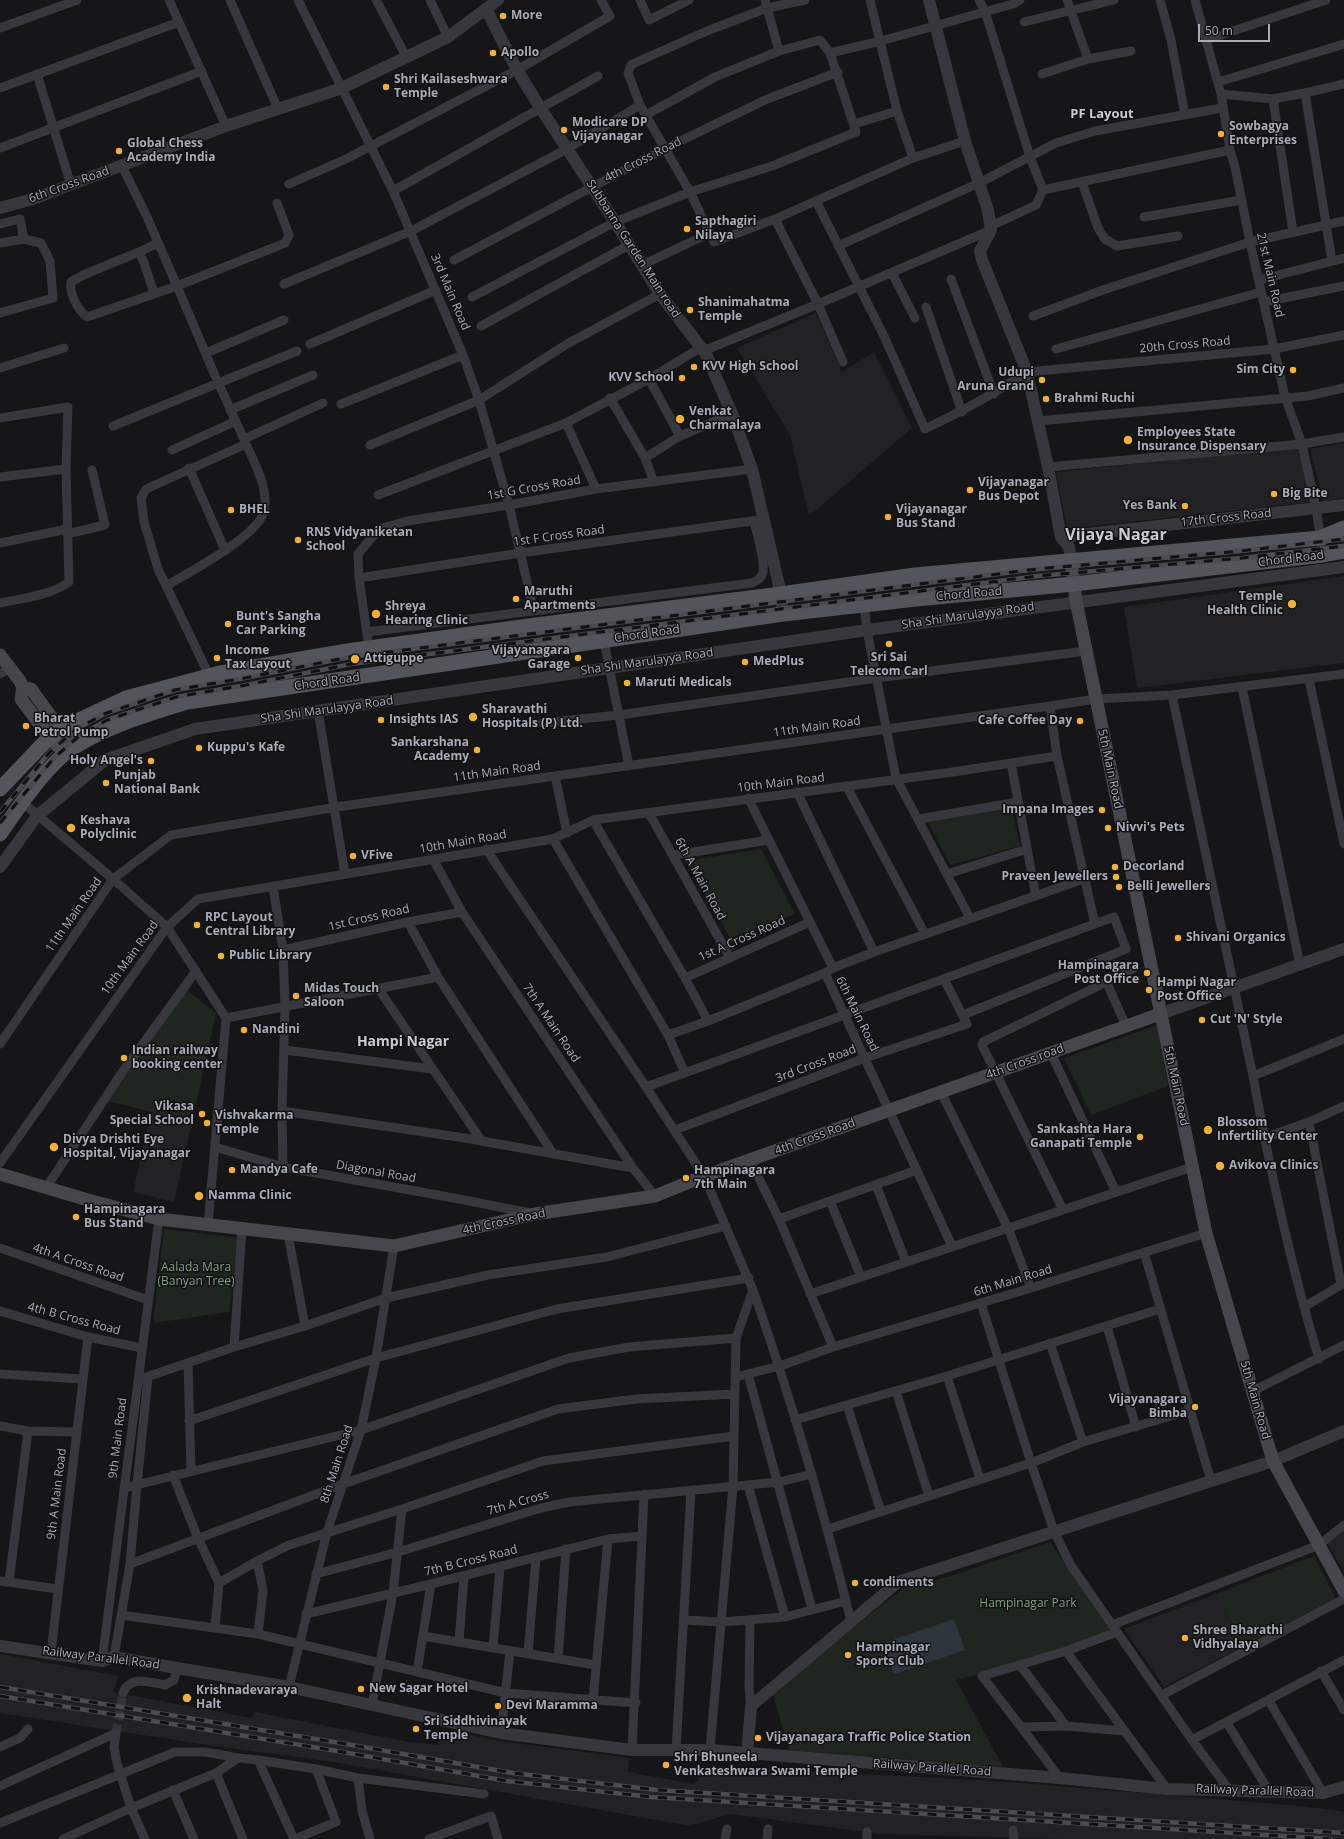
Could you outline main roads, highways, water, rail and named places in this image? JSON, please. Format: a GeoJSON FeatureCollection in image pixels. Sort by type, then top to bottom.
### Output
{"type":"FeatureCollection","features":[{"type":"Feature","properties":{"kind":"main road","name":"Chord Road"},"geometry":{"type":"LineString","coordinates":[[0,790],[55,733],[126,698],[209,675],[369,648],[915,575],[1320,538],[1344,528]]}},
{"type":"Feature","properties":{"kind":"main road","name":"Chord Road"},"geometry":{"type":"LineString","coordinates":[[0,834],[22,802],[56,762],[71,749],[128,720],[187,702],[783,614],[1074,584],[1323,555],[1344,551]]}},
{"type":"Feature","properties":{"kind":"main road","name":"5th Main Road"},"geometry":{"type":"LineString","coordinates":[[1071,560],[1076,601],[1086,651],[1206,1232],[1273,1461],[1344,1591]]}},
{"type":"Feature","properties":{"kind":"main road"},"geometry":{"type":"LineString","coordinates":[[0,655],[5,671],[20,681],[23,688],[21,698],[71,749]]}},
{"type":"Feature","properties":{"kind":"main road","name":"4th Cross road"},"geometry":{"type":"LineString","coordinates":[[890,1110],[1160,1014]]}},
{"type":"Feature","properties":{"kind":"main road","name":"4th Cross Road"},"geometry":{"type":"LineString","coordinates":[[0,1174],[158,1219],[394,1246],[535,1214],[655,1196],[704,1176],[890,1110]]}},
{"type":"Feature","properties":{"kind":"tunnel"},"geometry":{"type":"LineString","coordinates":[[116,1733],[123,1693]]}},
{"type":"Feature","properties":{"kind":"railway"},"geometry":{"type":"LineString","coordinates":[[0,812],[49,753],[75,730],[104,714],[175,690],[350,657],[1037,569],[1241,551],[1344,539]]}},
{"type":"Feature","properties":{"kind":"railway"},"geometry":{"type":"LineString","coordinates":[[0,823],[54,758],[79,736],[107,720],[176,697],[351,664],[1038,576],[1242,558],[1344,546]]}},
{"type":"Feature","properties":{"kind":"railway"},"geometry":{"type":"LineString","coordinates":[[0,1687],[513,1773],[657,1790],[1344,1833]]}},
{"type":"Feature","properties":{"kind":"railway"},"geometry":{"type":"LineString","coordinates":[[0,1696],[337,1751],[507,1781],[651,1797],[1331,1839]]}},
{"type":"Feature","properties":{"kind":"place","name":"More"},"geometry":{"type":"Point","coordinates":[503,16]}},
{"type":"Feature","properties":{"kind":"place","name":"Apollo"},"geometry":{"type":"Point","coordinates":[493,53]}},
{"type":"Feature","properties":{"kind":"place","name":"Shri Kailaseshwara Temple"},"geometry":{"type":"Point","coordinates":[386,87]}},
{"type":"Feature","properties":{"kind":"place","name":"Modicare DP Vijayanagar"},"geometry":{"type":"Point","coordinates":[564,130]}},
{"type":"Feature","properties":{"kind":"place","name":"Sowbagya Enterprises"},"geometry":{"type":"Point","coordinates":[1221,134]}},
{"type":"Feature","properties":{"kind":"place","name":"Global Chess Academy India"},"geometry":{"type":"Point","coordinates":[119,151]}},
{"type":"Feature","properties":{"kind":"place","name":"Sapthagiri Nilaya"},"geometry":{"type":"Point","coordinates":[687,229]}},
{"type":"Feature","properties":{"kind":"place","name":"Shanimahatma Temple"},"geometry":{"type":"Point","coordinates":[690,310]}},
{"type":"Feature","properties":{"kind":"place","name":"KVV High School"},"geometry":{"type":"Point","coordinates":[694,367]}},
{"type":"Feature","properties":{"kind":"place","name":"Sim City"},"geometry":{"type":"Point","coordinates":[1293,370]}},
{"type":"Feature","properties":{"kind":"place","name":"KVV School"},"geometry":{"type":"Point","coordinates":[682,378]}},
{"type":"Feature","properties":{"kind":"place","name":"Udupi Aruna Grand"},"geometry":{"type":"Point","coordinates":[1042,380]}},
{"type":"Feature","properties":{"kind":"place","name":"Brahmi Ruchi"},"geometry":{"type":"Point","coordinates":[1046,399]}},
{"type":"Feature","properties":{"kind":"place","name":"Venkat Charmalaya"},"geometry":{"type":"Point","coordinates":[680,419]}},
{"type":"Feature","properties":{"kind":"place","name":"Employees State Insurance Dispensary"},"geometry":{"type":"Point","coordinates":[1128,440]}},
{"type":"Feature","properties":{"kind":"place","name":"Vijayanagar Bus Depot"},"geometry":{"type":"Point","coordinates":[970,490]}},
{"type":"Feature","properties":{"kind":"place","name":"Big Bite"},"geometry":{"type":"Point","coordinates":[1274,494]}},
{"type":"Feature","properties":{"kind":"place","name":"Yes Bank"},"geometry":{"type":"Point","coordinates":[1185,506]}},
{"type":"Feature","properties":{"kind":"place","name":"BHEL"},"geometry":{"type":"Point","coordinates":[231,510]}},
{"type":"Feature","properties":{"kind":"place","name":"Vijayanagar Bus Stand"},"geometry":{"type":"Point","coordinates":[888,517]}},
{"type":"Feature","properties":{"kind":"place","name":"RNS Vidyaniketan School"},"geometry":{"type":"Point","coordinates":[298,540]}},
{"type":"Feature","properties":{"kind":"place","name":"Maruthi Apartments"},"geometry":{"type":"Point","coordinates":[516,599]}},
{"type":"Feature","properties":{"kind":"place","name":"Temple Health Clinic"},"geometry":{"type":"Point","coordinates":[1292,604]}},
{"type":"Feature","properties":{"kind":"place","name":"Shreya Hearing Clinic"},"geometry":{"type":"Point","coordinates":[376,614]}},
{"type":"Feature","properties":{"kind":"place","name":"Bunt's Sangha Car Parking"},"geometry":{"type":"Point","coordinates":[228,624]}},
{"type":"Feature","properties":{"kind":"place","name":"Sri Sai Telecom Carl"},"geometry":{"type":"Point","coordinates":[889,644]}},
{"type":"Feature","properties":{"kind":"place","name":"Income Tax Layout"},"geometry":{"type":"Point","coordinates":[217,658]}},
{"type":"Feature","properties":{"kind":"place","name":"Vijayanagara Garage"},"geometry":{"type":"Point","coordinates":[578,658]}},
{"type":"Feature","properties":{"kind":"place","name":"Attiguppe"},"geometry":{"type":"Point","coordinates":[355,659]}},
{"type":"Feature","properties":{"kind":"place","name":"MedPlus"},"geometry":{"type":"Point","coordinates":[745,662]}},
{"type":"Feature","properties":{"kind":"place","name":"Maruti Medicals"},"geometry":{"type":"Point","coordinates":[627,683]}},
{"type":"Feature","properties":{"kind":"place","name":"Sharavathi Hospitals (P) Ltd."},"geometry":{"type":"Point","coordinates":[473,717]}},
{"type":"Feature","properties":{"kind":"place","name":"Insights IAS"},"geometry":{"type":"Point","coordinates":[381,720]}},
{"type":"Feature","properties":{"kind":"place","name":"Cafe Coffee Day"},"geometry":{"type":"Point","coordinates":[1080,721]}},
{"type":"Feature","properties":{"kind":"place","name":"Bharat Petrol Pump"},"geometry":{"type":"Point","coordinates":[26,726]}},
{"type":"Feature","properties":{"kind":"place","name":"Kuppu's Kafe"},"geometry":{"type":"Point","coordinates":[199,748]}},
{"type":"Feature","properties":{"kind":"place","name":"Sankarshana Academy"},"geometry":{"type":"Point","coordinates":[477,750]}},
{"type":"Feature","properties":{"kind":"place","name":"Holy Angel's"},"geometry":{"type":"Point","coordinates":[151,761]}},
{"type":"Feature","properties":{"kind":"place","name":"Punjab National Bank"},"geometry":{"type":"Point","coordinates":[106,783]}},
{"type":"Feature","properties":{"kind":"place","name":"Impana Images"},"geometry":{"type":"Point","coordinates":[1102,810]}},
{"type":"Feature","properties":{"kind":"place","name":"Keshava Polyclinic"},"geometry":{"type":"Point","coordinates":[71,828]}},
{"type":"Feature","properties":{"kind":"place","name":"Nivvi's Pets"},"geometry":{"type":"Point","coordinates":[1108,828]}},
{"type":"Feature","properties":{"kind":"place","name":"VFive"},"geometry":{"type":"Point","coordinates":[353,856]}},
{"type":"Feature","properties":{"kind":"place","name":"Decorland"},"geometry":{"type":"Point","coordinates":[1115,867]}},
{"type":"Feature","properties":{"kind":"place","name":"Praveen Jewellers"},"geometry":{"type":"Point","coordinates":[1116,877]}},
{"type":"Feature","properties":{"kind":"place","name":"Belli Jewellers"},"geometry":{"type":"Point","coordinates":[1119,887]}},
{"type":"Feature","properties":{"kind":"place","name":"RPC Layout Central Library"},"geometry":{"type":"Point","coordinates":[197,925]}},
{"type":"Feature","properties":{"kind":"place","name":"Shivani Organics"},"geometry":{"type":"Point","coordinates":[1178,938]}},
{"type":"Feature","properties":{"kind":"place","name":"Public Library"},"geometry":{"type":"Point","coordinates":[221,956]}},
{"type":"Feature","properties":{"kind":"place","name":"Hampinagara Post Office"},"geometry":{"type":"Point","coordinates":[1147,973]}},
{"type":"Feature","properties":{"kind":"place","name":"Hampi Nagar Post Office"},"geometry":{"type":"Point","coordinates":[1149,990]}},
{"type":"Feature","properties":{"kind":"place","name":"Midas Touch Saloon"},"geometry":{"type":"Point","coordinates":[296,996]}},
{"type":"Feature","properties":{"kind":"place","name":"Cut 'N' Style"},"geometry":{"type":"Point","coordinates":[1202,1020]}},
{"type":"Feature","properties":{"kind":"place","name":"Nandini"},"geometry":{"type":"Point","coordinates":[244,1030]}},
{"type":"Feature","properties":{"kind":"place","name":"Indian railway booking center"},"geometry":{"type":"Point","coordinates":[124,1058]}},
{"type":"Feature","properties":{"kind":"place","name":"Vikasa Special School"},"geometry":{"type":"Point","coordinates":[202,1114]}},
{"type":"Feature","properties":{"kind":"place","name":"Vishvakarma Temple"},"geometry":{"type":"Point","coordinates":[207,1123]}},
{"type":"Feature","properties":{"kind":"place","name":"Blossom Infertility Center"},"geometry":{"type":"Point","coordinates":[1208,1130]}},
{"type":"Feature","properties":{"kind":"place","name":"Sankashta Hara Ganapati Temple"},"geometry":{"type":"Point","coordinates":[1140,1137]}},
{"type":"Feature","properties":{"kind":"place","name":"Divya Drishti Eye Hospital, Vijayanagar"},"geometry":{"type":"Point","coordinates":[54,1147]}},
{"type":"Feature","properties":{"kind":"place","name":"Avikova Clinics"},"geometry":{"type":"Point","coordinates":[1220,1166]}},
{"type":"Feature","properties":{"kind":"place","name":"Mandya Cafe"},"geometry":{"type":"Point","coordinates":[232,1170]}},
{"type":"Feature","properties":{"kind":"place","name":"Hampinagara 7th Main"},"geometry":{"type":"Point","coordinates":[686,1178]}},
{"type":"Feature","properties":{"kind":"place","name":"Namma Clinic"},"geometry":{"type":"Point","coordinates":[199,1196]}},
{"type":"Feature","properties":{"kind":"place","name":"Hampinagara Bus Stand"},"geometry":{"type":"Point","coordinates":[76,1217]}},
{"type":"Feature","properties":{"kind":"place","name":"Vijayanagara Bimba"},"geometry":{"type":"Point","coordinates":[1195,1407]}},
{"type":"Feature","properties":{"kind":"place","name":"condiments"},"geometry":{"type":"Point","coordinates":[855,1583]}},
{"type":"Feature","properties":{"kind":"place","name":"Shree Bharathi Vidhyalaya"},"geometry":{"type":"Point","coordinates":[1185,1638]}},
{"type":"Feature","properties":{"kind":"place","name":"Hampinagar Sports Club"},"geometry":{"type":"Point","coordinates":[848,1655]}},
{"type":"Feature","properties":{"kind":"place","name":"New Sagar Hotel"},"geometry":{"type":"Point","coordinates":[361,1689]}},
{"type":"Feature","properties":{"kind":"place","name":"Krishnadevaraya Halt"},"geometry":{"type":"Point","coordinates":[187,1698]}},
{"type":"Feature","properties":{"kind":"place","name":"Devi Maramma"},"geometry":{"type":"Point","coordinates":[498,1706]}},
{"type":"Feature","properties":{"kind":"place","name":"Sri Siddhivinayak Temple"},"geometry":{"type":"Point","coordinates":[416,1729]}},
{"type":"Feature","properties":{"kind":"place","name":"Vijayanagara Traffic Police Station"},"geometry":{"type":"Point","coordinates":[758,1738]}},
{"type":"Feature","properties":{"kind":"place","name":"Shri Bhuneela Venkateshwara Swami Temple"},"geometry":{"type":"Point","coordinates":[666,1765]}},
{"type":"Feature","properties":{"kind":"district","name":"PF Layout"},"geometry":{"type":"Point","coordinates":[1102,114]}},
{"type":"Feature","properties":{"kind":"district","name":"Vijaya Nagar"},"geometry":{"type":"Point","coordinates":[1116,535]}},
{"type":"Feature","properties":{"kind":"district","name":"Hampi Nagar"},"geometry":{"type":"Point","coordinates":[403,1042]}},
{"type":"Feature","properties":{"kind":"park label","name":"Aalada Mara (Banyan Tree)"},"geometry":{"type":"Point","coordinates":[196,1275]}},
{"type":"Feature","properties":{"kind":"park label","name":"Hampinagar Park"},"geometry":{"type":"Point","coordinates":[1028,1604]}}]}
